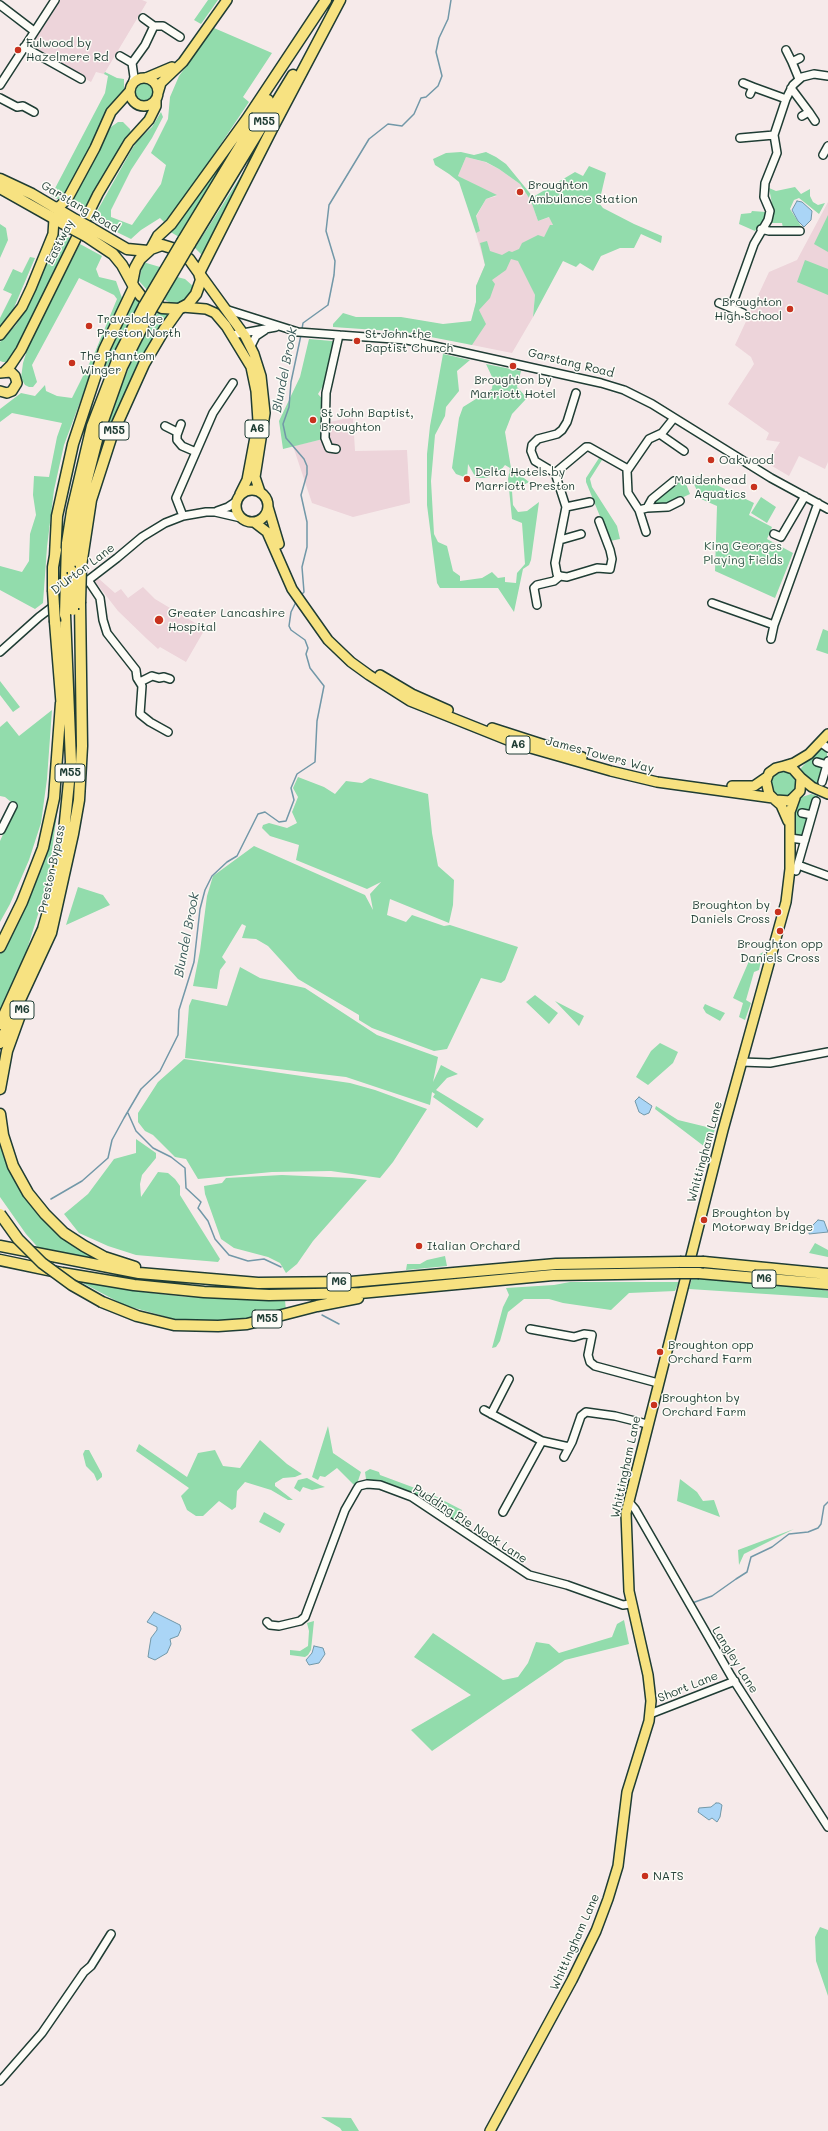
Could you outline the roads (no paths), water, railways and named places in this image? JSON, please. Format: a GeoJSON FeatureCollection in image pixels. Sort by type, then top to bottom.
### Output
{"type":"FeatureCollection","features":[{"type":"Feature","properties":{"kind":"highway","name":"M55"},"geometry":{"type":"LineString","coordinates":[[150,250],[158,236],[165,230],[247,119],[327,0]]}},
{"type":"Feature","properties":{"kind":"highway","name":"M55"},"geometry":{"type":"LineString","coordinates":[[47,931],[63,804],[64,737],[55,622],[53,567],[68,498],[87,428],[107,372],[148,308],[327,0]]}},
{"type":"Feature","properties":{"kind":"highway","name":"M55"},"geometry":{"type":"LineString","coordinates":[[187,242],[339,0]]}},
{"type":"Feature","properties":{"kind":"highway","name":"M55"},"geometry":{"type":"LineString","coordinates":[[200,273],[205,259],[339,0]]}},
{"type":"Feature","properties":{"kind":"highway","name":"Garstang Road"},"geometry":{"type":"LineString","coordinates":[[0,179],[32,194],[67,215],[71,224]]}},
{"type":"Feature","properties":{"kind":"highway","name":"Garstang Road"},"geometry":{"type":"LineString","coordinates":[[0,188],[54,219],[71,224],[127,249],[150,250]]}},
{"type":"Feature","properties":{"kind":"highway","name":"Garstang Road"},"geometry":{"type":"LineString","coordinates":[[88,232],[113,254],[122,265],[133,285]]}},
{"type":"Feature","properties":{"kind":"highway","name":"A6"},"geometry":{"type":"LineString","coordinates":[[150,250],[162,246],[175,249],[189,259],[200,273]]}},
{"type":"Feature","properties":{"kind":"highway"},"geometry":{"type":"LineString","coordinates":[[133,285],[135,268],[150,250]]}},
{"type":"Feature","properties":{"kind":"highway"},"geometry":{"type":"LineString","coordinates":[[181,308],[196,294],[200,284],[200,273]]}},
{"type":"Feature","properties":{"kind":"highway","name":"M55"},"geometry":{"type":"LineString","coordinates":[[55,556],[58,510],[73,444],[104,350],[133,285]]}},
{"type":"Feature","properties":{"kind":"highway","name":"A6"},"geometry":{"type":"LineString","coordinates":[[133,285],[141,296],[151,303],[168,310],[181,308]]}},
{"type":"Feature","properties":{"kind":"highway","name":"M55"},"geometry":{"type":"LineString","coordinates":[[47,931],[62,851],[70,782],[72,609],[83,494],[99,432],[122,367],[148,308]]}},
{"type":"Feature","properties":{"kind":"highway","name":"M55"},"geometry":{"type":"LineString","coordinates":[[77,569],[91,500],[112,435],[144,364],[164,330],[181,308]]}},
{"type":"Feature","properties":{"kind":"highway","name":"M55"},"geometry":{"type":"LineString","coordinates":[[72,609],[66,579],[72,511],[85,451],[102,398],[120,353]]}},
{"type":"Feature","properties":{"kind":"highway","name":"Preston Bypass"},"geometry":{"type":"LineString","coordinates":[[0,1042],[47,931],[74,834],[79,800],[82,746],[80,689],[74,649],[72,609]]}},
{"type":"Feature","properties":{"kind":"highway","name":"M55"},"geometry":{"type":"LineString","coordinates":[[0,947],[22,902],[43,848],[57,777],[61,700]]}},
{"type":"Feature","properties":{"kind":"highway","name":"Preston Bypass"},"geometry":{"type":"LineString","coordinates":[[0,1024],[47,931]]}},
{"type":"Feature","properties":{"kind":"highway","name":"M6"},"geometry":{"type":"LineString","coordinates":[[0,1089],[3,1066],[10,1042],[33,985],[47,931]]}},
{"type":"Feature","properties":{"kind":"highway","name":"M6"},"geometry":{"type":"LineString","coordinates":[[0,1114],[7,1151],[23,1185],[35,1203],[64,1233],[95,1252],[130,1266],[210,1280]]}},
{"type":"Feature","properties":{"kind":"highway","name":"M55"},"geometry":{"type":"LineString","coordinates":[[0,1214],[18,1239],[47,1267],[72,1285],[102,1302],[137,1316],[174,1325],[218,1326],[247,1324],[324,1304],[433,1286]]}},
{"type":"Feature","properties":{"kind":"highway","name":"M6"},"geometry":{"type":"LineString","coordinates":[[0,1246],[56,1259],[139,1273],[258,1283],[351,1282],[556,1264],[680,1262],[704,1262],[828,1274]]}},
{"type":"Feature","properties":{"kind":"highway","name":"M6"},"geometry":{"type":"LineString","coordinates":[[0,1260],[96,1279],[163,1288],[218,1293],[312,1295],[554,1275],[679,1273],[700,1273],[828,1284]]}},
{"type":"Feature","properties":{"kind":"main road","name":"Eastway"},"geometry":{"type":"LineString","coordinates":[[2,372],[21,350],[56,274],[98,194],[129,142],[141,130],[153,112],[157,96],[164,79],[183,62],[227,0]]}},
{"type":"Feature","properties":{"kind":"main road","name":"Eastway"},"geometry":{"type":"LineString","coordinates":[[144,78],[159,74],[183,62]]}},
{"type":"Feature","properties":{"kind":"main road"},"geometry":{"type":"LineString","coordinates":[[67,215],[66,207],[68,198],[95,148],[111,112],[131,88],[144,78],[156,85],[157,96],[150,105],[138,106],[126,104],[111,112]]}},
{"type":"Feature","properties":{"kind":"main road"},"geometry":{"type":"LineString","coordinates":[[131,88],[131,100],[146,113],[145,121],[141,130]]}},
{"type":"Feature","properties":{"kind":"main road"},"geometry":{"type":"LineString","coordinates":[[54,208],[60,206],[68,198]]}},
{"type":"Feature","properties":{"kind":"main road"},"geometry":{"type":"LineString","coordinates":[[0,335],[22,307],[53,234],[54,219]]}},
{"type":"Feature","properties":{"kind":"main road"},"geometry":{"type":"LineString","coordinates":[[53,234],[71,224]]}},
{"type":"Feature","properties":{"kind":"main road","name":"A6"},"geometry":{"type":"LineString","coordinates":[[200,273],[243,332],[261,376],[265,401],[264,424],[255,477],[260,492],[265,496],[268,507]]}},
{"type":"Feature","properties":{"kind":"main road","name":"A6"},"geometry":{"type":"LineString","coordinates":[[181,308],[206,309],[214,313],[232,335],[249,362],[256,391],[258,411],[254,448],[247,480],[239,498]]}},
{"type":"Feature","properties":{"kind":"main road","name":"Eastway"},"geometry":{"type":"LineString","coordinates":[[17,380],[21,350]]}},
{"type":"Feature","properties":{"kind":"main road"},"geometry":{"type":"LineString","coordinates":[[0,399],[5,391],[16,387],[17,380],[13,373],[2,372]]}},
{"type":"Feature","properties":{"kind":"main road"},"geometry":{"type":"LineString","coordinates":[[241,518],[236,510],[239,498],[250,490],[260,492]]}},
{"type":"Feature","properties":{"kind":"main road"},"geometry":{"type":"LineString","coordinates":[[254,522],[265,515],[268,507]]}},
{"type":"Feature","properties":{"kind":"main road","name":"James Towers Way"},"geometry":{"type":"LineString","coordinates":[[268,507],[276,537],[293,585],[303,596],[316,616],[348,653],[368,668],[412,694],[496,730],[602,764],[659,776],[744,787],[757,785],[767,777]]}},
{"type":"Feature","properties":{"kind":"main road","name":"A6"},"geometry":{"type":"LineString","coordinates":[[241,518],[254,522]]}},
{"type":"Feature","properties":{"kind":"main road","name":"James Towers Way"},"geometry":{"type":"LineString","coordinates":[[254,522],[268,532],[303,607],[328,640],[368,676],[410,701],[528,748],[611,772],[657,782],[774,799]]}},
{"type":"Feature","properties":{"kind":"main road"},"geometry":{"type":"LineString","coordinates":[[824,793],[807,792],[785,802],[774,799],[767,790],[767,777],[776,768],[794,763],[824,746],[828,734]]}},
{"type":"Feature","properties":{"kind":"main road"},"geometry":{"type":"LineString","coordinates":[[796,797],[802,787],[800,776],[802,764],[809,754]]}},
{"type":"Feature","properties":{"kind":"main road"},"geometry":{"type":"LineString","coordinates":[[784,766],[793,769],[800,776],[824,793]]}},
{"type":"Feature","properties":{"kind":"main road","name":"Whittingham Lane"},"geometry":{"type":"LineString","coordinates":[[490,2131],[572,1980],[608,1899],[621,1849],[627,1792],[650,1714],[651,1701],[648,1675],[630,1604],[625,1521],[647,1424],[741,1062],[786,902],[790,869],[789,826],[791,807],[796,797]]}},
{"type":"Feature","properties":{"kind":"main road","name":"Whittingham Lane"},"geometry":{"type":"LineString","coordinates":[[774,799],[784,809],[789,826]]}},
{"type":"Feature","properties":{"kind":"street"},"geometry":{"type":"LineString","coordinates":[[0,85],[55,0]]}},
{"type":"Feature","properties":{"kind":"street"},"geometry":{"type":"LineString","coordinates":[[0,5],[34,31]]}},
{"type":"Feature","properties":{"kind":"street"},"geometry":{"type":"LineString","coordinates":[[143,18],[154,26],[163,26],[180,37]]}},
{"type":"Feature","properties":{"kind":"street"},"geometry":{"type":"LineString","coordinates":[[131,88],[133,66],[154,26]]}},
{"type":"Feature","properties":{"kind":"street"},"geometry":{"type":"LineString","coordinates":[[24,47],[81,79]]}},
{"type":"Feature","properties":{"kind":"street"},"geometry":{"type":"LineString","coordinates":[[786,50],[799,79]]}},
{"type":"Feature","properties":{"kind":"street"},"geometry":{"type":"LineString","coordinates":[[120,56],[133,66],[144,78]]}},
{"type":"Feature","properties":{"kind":"street"},"geometry":{"type":"LineString","coordinates":[[792,62],[800,58]]}},
{"type":"Feature","properties":{"kind":"street"},"geometry":{"type":"LineString","coordinates":[[731,308],[761,229],[768,220],[770,211],[764,197],[767,177],[776,153],[774,135],[786,99],[791,88],[799,79],[814,74],[828,76]]}},
{"type":"Feature","properties":{"kind":"street"},"geometry":{"type":"LineString","coordinates":[[743,84],[786,99]]}},
{"type":"Feature","properties":{"kind":"street"},"geometry":{"type":"LineString","coordinates":[[750,94],[753,87]]}},
{"type":"Feature","properties":{"kind":"street"},"geometry":{"type":"LineString","coordinates":[[791,88],[806,114],[815,122]]}},
{"type":"Feature","properties":{"kind":"street"},"geometry":{"type":"LineString","coordinates":[[0,98],[16,107],[23,106],[30,112]]}},
{"type":"Feature","properties":{"kind":"street"},"geometry":{"type":"LineString","coordinates":[[740,138],[774,135]]}},
{"type":"Feature","properties":{"kind":"street"},"geometry":{"type":"LineString","coordinates":[[823,155],[828,146]]}},
{"type":"Feature","properties":{"kind":"street"},"geometry":{"type":"LineString","coordinates":[[761,229],[770,231],[800,231]]}},
{"type":"Feature","properties":{"kind":"street"},"geometry":{"type":"LineString","coordinates":[[719,303],[743,313]]}},
{"type":"Feature","properties":{"kind":"street","name":"Garstang Road"},"geometry":{"type":"LineString","coordinates":[[225,309],[276,327],[301,332],[422,342],[600,382],[637,397],[828,509]]}},
{"type":"Feature","properties":{"kind":"street"},"geometry":{"type":"LineString","coordinates":[[250,346],[258,334],[276,327]]}},
{"type":"Feature","properties":{"kind":"street","name":"Garstang Road"},"geometry":{"type":"LineString","coordinates":[[232,335],[276,327]]}},
{"type":"Feature","properties":{"kind":"street"},"geometry":{"type":"LineString","coordinates":[[336,449],[329,448],[325,438],[326,393],[339,335]]}},
{"type":"Feature","properties":{"kind":"street"},"geometry":{"type":"LineString","coordinates":[[183,516],[176,498],[215,409],[233,383]]}},
{"type":"Feature","properties":{"kind":"street"},"geometry":{"type":"LineString","coordinates":[[576,393],[567,422],[562,430],[557,434],[538,439],[531,448],[532,459],[554,473],[566,507],[555,563],[557,574],[567,577],[597,568],[610,569],[612,559],[610,550],[599,521]]}},
{"type":"Feature","properties":{"kind":"street"},"geometry":{"type":"LineString","coordinates":[[646,532],[639,510],[628,493],[626,484],[628,469],[648,439],[661,435],[674,418]]}},
{"type":"Feature","properties":{"kind":"street"},"geometry":{"type":"LineString","coordinates":[[181,424],[177,432],[177,437],[180,444],[196,452]]}},
{"type":"Feature","properties":{"kind":"street"},"geometry":{"type":"LineString","coordinates":[[165,426],[177,432]]}},
{"type":"Feature","properties":{"kind":"street"},"geometry":{"type":"LineString","coordinates":[[661,435],[684,451]]}},
{"type":"Feature","properties":{"kind":"street"},"geometry":{"type":"LineString","coordinates":[[554,473],[586,447],[590,447],[628,469]]}},
{"type":"Feature","properties":{"kind":"street"},"geometry":{"type":"LineString","coordinates":[[647,508],[652,499],[674,481]]}},
{"type":"Feature","properties":{"kind":"street"},"geometry":{"type":"LineString","coordinates":[[774,534],[780,537],[805,496]]}},
{"type":"Feature","properties":{"kind":"street","name":"D'Urton Lane"},"geometry":{"type":"LineString","coordinates":[[1,651],[39,617],[88,580],[144,534],[183,516],[215,512],[228,507],[239,498]]}},
{"type":"Feature","properties":{"kind":"street"},"geometry":{"type":"LineString","coordinates":[[639,510],[668,506],[680,501]]}},
{"type":"Feature","properties":{"kind":"street"},"geometry":{"type":"LineString","coordinates":[[566,507],[590,502]]}},
{"type":"Feature","properties":{"kind":"street"},"geometry":{"type":"LineString","coordinates":[[771,639],[774,625],[818,503]]}},
{"type":"Feature","properties":{"kind":"street","name":"D'Urton Lane"},"geometry":{"type":"LineString","coordinates":[[215,512],[241,518]]}},
{"type":"Feature","properties":{"kind":"street"},"geometry":{"type":"LineString","coordinates":[[560,540],[581,534]]}},
{"type":"Feature","properties":{"kind":"street"},"geometry":{"type":"LineString","coordinates":[[537,605],[534,588],[537,585],[554,581],[560,576]]}},
{"type":"Feature","properties":{"kind":"street"},"geometry":{"type":"LineString","coordinates":[[88,580],[100,598],[103,620],[107,633],[115,645],[132,663],[140,682],[142,696],[139,707],[140,714],[150,722],[168,732]]}},
{"type":"Feature","properties":{"kind":"street"},"geometry":{"type":"LineString","coordinates":[[712,603],[774,625]]}},
{"type":"Feature","properties":{"kind":"street"},"geometry":{"type":"LineString","coordinates":[[140,682],[152,676],[170,679]]}},
{"type":"Feature","properties":{"kind":"street"},"geometry":{"type":"LineString","coordinates":[[818,762],[827,763],[822,782]]}},
{"type":"Feature","properties":{"kind":"street"},"geometry":{"type":"LineString","coordinates":[[816,801],[797,868],[828,876]]}},
{"type":"Feature","properties":{"kind":"street"},"geometry":{"type":"LineString","coordinates":[[0,831],[13,806]]}},
{"type":"Feature","properties":{"kind":"street"},"geometry":{"type":"LineString","coordinates":[[802,813],[812,815]]}},
{"type":"Feature","properties":{"kind":"street"},"geometry":{"type":"LineString","coordinates":[[790,838],[805,840]]}},
{"type":"Feature","properties":{"kind":"street"},"geometry":{"type":"LineString","coordinates":[[741,1062],[770,1063],[828,1052]]}},
{"type":"Feature","properties":{"kind":"street"},"geometry":{"type":"LineString","coordinates":[[530,1329],[574,1337],[584,1334],[592,1335],[588,1355],[590,1362],[595,1366],[658,1383]]}},
{"type":"Feature","properties":{"kind":"street"},"geometry":{"type":"LineString","coordinates":[[491,1414],[509,1379]]}},
{"type":"Feature","properties":{"kind":"street"},"geometry":{"type":"LineString","coordinates":[[484,1410],[542,1441],[569,1447]]}},
{"type":"Feature","properties":{"kind":"street"},"geometry":{"type":"LineString","coordinates":[[564,1457],[581,1416],[586,1412],[615,1416],[647,1424]]}},
{"type":"Feature","properties":{"kind":"street"},"geometry":{"type":"LineString","coordinates":[[503,1512],[542,1441]]}},
{"type":"Feature","properties":{"kind":"street","name":"Pudding Pie Nook Lane"},"geometry":{"type":"LineString","coordinates":[[267,1622],[270,1625],[279,1626],[300,1621],[305,1617],[345,1510],[356,1489],[359,1486],[367,1484],[380,1485],[412,1498],[529,1575],[567,1584],[623,1605],[630,1604]]}},
{"type":"Feature","properties":{"kind":"street","name":"Langley Lane"},"geometry":{"type":"LineString","coordinates":[[629,1502],[635,1509],[735,1681],[828,1827]]}},
{"type":"Feature","properties":{"kind":"street","name":"Short Lane"},"geometry":{"type":"LineString","coordinates":[[650,1714],[735,1681]]}},
{"type":"Feature","properties":{"kind":"street"},"geometry":{"type":"LineString","coordinates":[[0,2081],[42,2033],[84,1972],[91,1966],[111,1934]]}},
{"type":"Feature","properties":{"kind":"water"},"geometry":{"type":"Polygon","coordinates":[[[797,201],[802,202],[812,211],[811,220],[804,227],[798,221],[792,210],[797,201]]]}},
{"type":"Feature","properties":{"kind":"water"},"geometry":{"type":"Polygon","coordinates":[[[639,1097],[652,1106],[649,1113],[644,1115],[639,1112],[635,1101],[639,1097]]]}},
{"type":"Feature","properties":{"kind":"water"},"geometry":{"type":"Polygon","coordinates":[[[818,1220],[824,1221],[828,1232],[809,1234],[809,1229],[818,1220]]]}},
{"type":"Feature","properties":{"kind":"water"},"geometry":{"type":"Polygon","coordinates":[[[154,1612],[180,1625],[181,1629],[178,1636],[170,1639],[171,1644],[167,1653],[155,1660],[148,1657],[151,1638],[157,1630],[157,1627],[147,1622],[154,1612]]]}},
{"type":"Feature","properties":{"kind":"water"},"geometry":{"type":"Polygon","coordinates":[[[314,1646],[323,1648],[325,1654],[319,1663],[309,1665],[306,1660],[312,1653],[314,1646]]]}},
{"type":"Feature","properties":{"kind":"water"},"geometry":{"type":"Polygon","coordinates":[[[716,1803],[722,1805],[720,1817],[717,1822],[712,1818],[709,1820],[698,1812],[699,1808],[711,1807],[716,1803]]]}},
{"type":"Feature","properties":{"kind":"waterway","name":"Blundel Brook"},"geometry":{"type":"LineString","coordinates":[[302,329],[303,323],[328,305],[334,275],[335,261],[326,231],[329,205],[369,139],[388,124],[402,126],[414,114],[421,98],[426,97],[438,86],[442,76],[436,52],[439,38],[448,19],[451,0]]}},
{"type":"Feature","properties":{"kind":"waterway","name":"Blundel Brook"},"geometry":{"type":"LineString","coordinates":[[301,335],[291,382],[289,407],[283,424],[286,438],[304,459],[307,466],[307,474],[301,495],[307,522],[307,547],[302,567],[304,592],[301,595]]}},
{"type":"Feature","properties":{"kind":"waterway","name":"Blundel Brook"},"geometry":{"type":"LineString","coordinates":[[51,1199],[82,1181],[108,1158],[112,1140],[124,1118],[141,1089],[160,1071],[178,1035],[179,1010],[194,962],[200,909],[205,890],[212,876],[227,862],[237,856],[258,814],[265,812],[279,822],[286,821],[294,800],[291,788],[297,774],[315,762],[317,721],[324,686],[310,668],[306,654],[308,648],[305,640],[291,630],[289,626],[291,612],[296,602]]}},
{"type":"Feature","properties":{"kind":"waterway"},"geometry":{"type":"LineString","coordinates":[[128,1113],[136,1131],[153,1148],[171,1157],[185,1168],[186,1188],[201,1202],[198,1208],[208,1221],[215,1239],[229,1255],[248,1261],[264,1259],[281,1267]]}},
{"type":"Feature","properties":{"kind":"waterway"},"geometry":{"type":"LineString","coordinates":[[322,1315],[339,1324]]}},
{"type":"Feature","properties":{"kind":"waterway"},"geometry":{"type":"LineString","coordinates":[[692,1603],[712,1596],[747,1572],[751,1557],[772,1547],[789,1534],[808,1532],[818,1528],[821,1524],[824,1506],[828,1502]]}},
{"type":"Feature","properties":{"kind":"place","name":"Fulwood by Hazelmere Rd"},"geometry":{"type":"Point","coordinates":[18,50]}},
{"type":"Feature","properties":{"kind":"place","name":"Broughton Ambulance Station"},"geometry":{"type":"Point","coordinates":[520,192]}},
{"type":"Feature","properties":{"kind":"place","name":"Broughton High School"},"geometry":{"type":"Point","coordinates":[790,309]}},
{"type":"Feature","properties":{"kind":"place","name":"Travelodge Preston North"},"geometry":{"type":"Point","coordinates":[89,326]}},
{"type":"Feature","properties":{"kind":"place","name":"St John the Baptist Church"},"geometry":{"type":"Point","coordinates":[357,341]}},
{"type":"Feature","properties":{"kind":"place","name":"The Phantom Winger"},"geometry":{"type":"Point","coordinates":[72,363]}},
{"type":"Feature","properties":{"kind":"place","name":"Broughton by Marriott Hotel"},"geometry":{"type":"Point","coordinates":[513,366]}},
{"type":"Feature","properties":{"kind":"place","name":"St John Baptist, Broughton"},"geometry":{"type":"Point","coordinates":[313,420]}},
{"type":"Feature","properties":{"kind":"place","name":"Oakwood"},"geometry":{"type":"Point","coordinates":[711,460]}},
{"type":"Feature","properties":{"kind":"place","name":"Delta Hotels by Marriott Preston"},"geometry":{"type":"Point","coordinates":[467,479]}},
{"type":"Feature","properties":{"kind":"place","name":"Maidenhead Aquatics"},"geometry":{"type":"Point","coordinates":[754,487]}},
{"type":"Feature","properties":{"kind":"place","name":"Greater Lancashire Hospital"},"geometry":{"type":"Point","coordinates":[159,620]}},
{"type":"Feature","properties":{"kind":"place","name":"Broughton by Daniels Cross"},"geometry":{"type":"Point","coordinates":[778,912]}},
{"type":"Feature","properties":{"kind":"place","name":"Broughton opp Daniels Cross"},"geometry":{"type":"Point","coordinates":[780,931]}},
{"type":"Feature","properties":{"kind":"place","name":"Broughton by Motorway Bridge"},"geometry":{"type":"Point","coordinates":[704,1220]}},
{"type":"Feature","properties":{"kind":"place","name":"Italian Orchard"},"geometry":{"type":"Point","coordinates":[419,1246]}},
{"type":"Feature","properties":{"kind":"place","name":"Broughton opp Orchard Farm"},"geometry":{"type":"Point","coordinates":[660,1352]}},
{"type":"Feature","properties":{"kind":"place","name":"Broughton by Orchard Farm"},"geometry":{"type":"Point","coordinates":[654,1405]}},
{"type":"Feature","properties":{"kind":"place","name":"NATS"},"geometry":{"type":"Point","coordinates":[645,1876]}},
{"type":"Feature","properties":{"kind":"park label","name":"King Georges Playing Fields"},"geometry":{"type":"Point","coordinates":[743,553]}}]}
